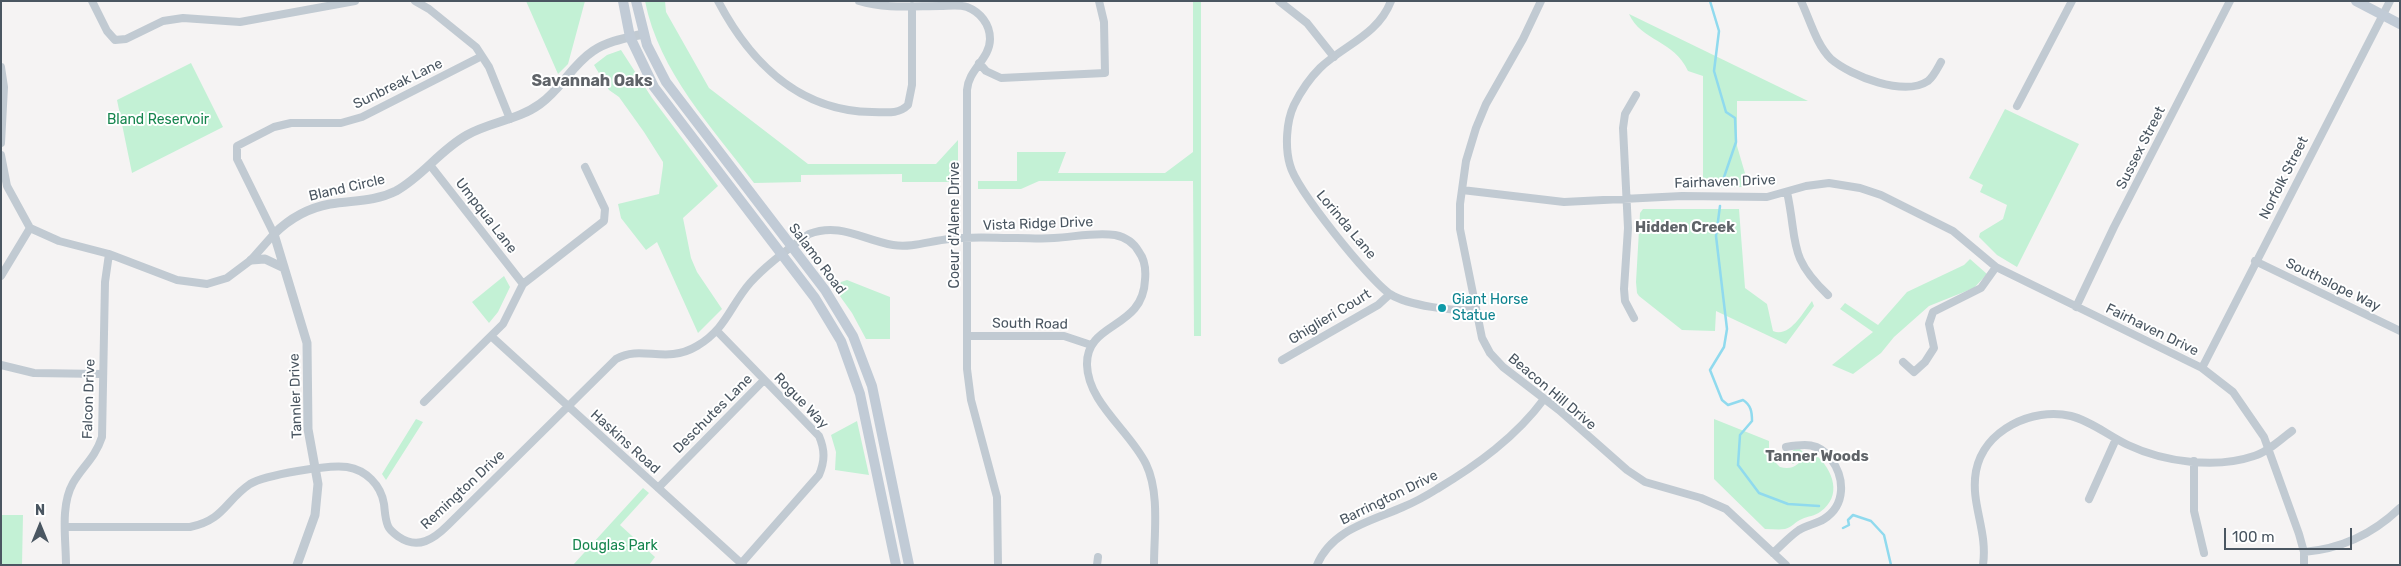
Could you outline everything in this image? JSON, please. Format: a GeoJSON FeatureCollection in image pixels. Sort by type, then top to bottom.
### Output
{"type":"FeatureCollection","features":[{"type":"Feature","properties":{"kind":"main road","name":"Salamo Road"},"geometry":{"type":"LineString","coordinates":[[623,1],[630,37],[642,66],[662,98],[826,314],[841,341],[860,394],[896,565]]}},
{"type":"Feature","properties":{"kind":"main road","name":"Salamo Road"},"geometry":{"type":"LineString","coordinates":[[636,1],[643,34],[658,68],[675,94],[825,290],[846,322],[867,370],[909,565]]}},
{"type":"Feature","properties":{"kind":"main road"},"geometry":{"type":"LineString","coordinates":[[2356,1],[2400,24]]}},
{"type":"Feature","properties":{"kind":"street"},"geometry":{"type":"LineString","coordinates":[[92,1],[107,31],[115,40],[126,39],[163,21],[183,18],[240,22],[355,1]]}},
{"type":"Feature","properties":{"kind":"street"},"geometry":{"type":"LineString","coordinates":[[415,1],[429,9],[471,43],[482,56],[489,67],[510,119]]}},
{"type":"Feature","properties":{"kind":"street","name":"Coeur d'Alene Drive"},"geometry":{"type":"LineString","coordinates":[[859,1],[878,5],[965,6],[979,14],[988,28],[990,41],[985,56],[978,63],[968,81],[967,90],[967,369],[971,400],[997,497],[998,565]]}},
{"type":"Feature","properties":{"kind":"street"},"geometry":{"type":"LineString","coordinates":[[978,63],[986,71],[1002,78],[1105,73],[1104,22],[1100,1]]}},
{"type":"Feature","properties":{"kind":"street"},"geometry":{"type":"LineString","coordinates":[[1279,1],[1307,23],[1334,57]]}},
{"type":"Feature","properties":{"kind":"street","name":"Lorinda Lane"},"geometry":{"type":"LineString","coordinates":[[1390,294],[1309,201],[1290,166],[1288,132],[1294,106],[1320,68],[1379,22],[1391,1]]}},
{"type":"Feature","properties":{"kind":"street","name":"Beacon Hill Drive"},"geometry":{"type":"LineString","coordinates":[[1542,1],[1481,116],[1469,148],[1462,190],[1460,229],[1482,338],[1490,353],[1503,367],[1640,479],[1726,508],[1786,565]]}},
{"type":"Feature","properties":{"kind":"street"},"geometry":{"type":"LineString","coordinates":[[1801,1],[1821,46],[1831,58],[1845,68],[1865,77],[1896,86],[1913,86],[1932,78],[1941,62]]}},
{"type":"Feature","properties":{"kind":"street"},"geometry":{"type":"LineString","coordinates":[[2017,106],[2072,1]]}},
{"type":"Feature","properties":{"kind":"street","name":"Sussex Street"},"geometry":{"type":"LineString","coordinates":[[2076,307],[2114,227],[2230,1]]}},
{"type":"Feature","properties":{"kind":"street","name":"Norfolk Street"},"geometry":{"type":"LineString","coordinates":[[2202,368],[2390,1]]}},
{"type":"Feature","properties":{"kind":"street"},"geometry":{"type":"LineString","coordinates":[[719,2],[736,34],[748,50],[779,78],[812,100],[828,106],[861,112],[898,112],[908,105],[912,85],[912,6]]}},
{"type":"Feature","properties":{"kind":"street","name":"Bland Circle"},"geometry":{"type":"LineString","coordinates":[[30,228],[59,241],[109,254],[177,280],[202,284],[227,278],[251,260],[274,234],[293,218],[316,207],[372,200],[388,195],[408,184],[467,135],[510,119],[533,108],[549,97],[591,52],[608,43],[643,34]]}},
{"type":"Feature","properties":{"kind":"street","name":"Sunbreak Lane"},"geometry":{"type":"LineString","coordinates":[[237,146],[274,127],[291,123],[341,123],[362,117],[482,56]]}},
{"type":"Feature","properties":{"kind":"street"},"geometry":{"type":"LineString","coordinates":[[1,67],[4,87],[1,143]]}},
{"type":"Feature","properties":{"kind":"street"},"geometry":{"type":"LineString","coordinates":[[1634,318],[1625,301],[1624,289],[1627,199],[1623,128],[1625,114],[1636,96]]}},
{"type":"Feature","properties":{"kind":"street","name":"Tannler Drive"},"geometry":{"type":"LineString","coordinates":[[237,146],[237,159],[274,234],[308,349],[308,429],[318,484],[316,511],[296,565]]}},
{"type":"Feature","properties":{"kind":"street"},"geometry":{"type":"LineString","coordinates":[[1,155],[4,187],[30,228],[1,276]]}},
{"type":"Feature","properties":{"kind":"street","name":"Umpqua Lane"},"geometry":{"type":"LineString","coordinates":[[430,165],[523,284]]}},
{"type":"Feature","properties":{"kind":"street"},"geometry":{"type":"LineString","coordinates":[[424,402],[491,336],[508,315],[523,284],[604,221],[605,209],[585,167]]}},
{"type":"Feature","properties":{"kind":"street","name":"Fairhaven Drive"},"geometry":{"type":"LineString","coordinates":[[1462,190],[1544,201],[1767,196],[1829,183],[1873,192],[1953,231],[1996,268],[2202,368],[2233,392],[2264,437],[2304,552],[2304,565]]}},
{"type":"Feature","properties":{"kind":"street"},"geometry":{"type":"LineString","coordinates":[[1787,192],[1794,246],[1800,262],[1809,277],[1828,295]]}},
{"type":"Feature","properties":{"kind":"street","name":"Vista Ridge Drive"},"geometry":{"type":"LineString","coordinates":[[792,247],[809,234],[828,229],[840,229],[892,245],[904,246],[967,238],[1051,238],[1102,234],[1116,236],[1131,242],[1144,260],[1143,296],[1131,315],[1101,334],[1091,345]]}},
{"type":"Feature","properties":{"kind":"street","name":"Remington Drive"},"geometry":{"type":"LineString","coordinates":[[66,527],[190,527],[200,525],[215,518],[252,483],[274,476],[346,466],[369,476],[382,494],[385,516],[391,531],[406,541],[417,544],[428,541],[448,526],[616,359],[624,354],[675,355],[697,346],[717,331],[750,284],[792,247]]}},
{"type":"Feature","properties":{"kind":"street","name":"Falcon Drive"},"geometry":{"type":"LineString","coordinates":[[66,565],[66,527],[69,493],[74,482],[93,458],[102,437],[105,282],[109,254]]}},
{"type":"Feature","properties":{"kind":"street"},"geometry":{"type":"LineString","coordinates":[[251,260],[265,259],[284,268]]}},
{"type":"Feature","properties":{"kind":"street","name":"Southslope Way"},"geometry":{"type":"LineString","coordinates":[[2256,261],[2400,331]]}},
{"type":"Feature","properties":{"kind":"street"},"geometry":{"type":"LineString","coordinates":[[1903,362],[1914,372],[1920,367],[1934,348],[1929,324],[1933,312],[1981,288],[1996,268]]}},
{"type":"Feature","properties":{"kind":"street"},"geometry":{"type":"LineString","coordinates":[[1390,294],[1436,308],[1475,310]]}},
{"type":"Feature","properties":{"kind":"street","name":"Ghiglieri Court"},"geometry":{"type":"LineString","coordinates":[[1282,360],[1378,305],[1390,294]]}},
{"type":"Feature","properties":{"kind":"street","name":"Rogue Way"},"geometry":{"type":"LineString","coordinates":[[717,331],[819,436],[824,449],[823,464],[813,484],[741,564]]}},
{"type":"Feature","properties":{"kind":"street","name":"Haskins Road"},"geometry":{"type":"LineString","coordinates":[[491,336],[741,564]]}},
{"type":"Feature","properties":{"kind":"street","name":"South Road"},"geometry":{"type":"LineString","coordinates":[[967,336],[1064,336],[1091,345]]}},
{"type":"Feature","properties":{"kind":"street"},"geometry":{"type":"LineString","coordinates":[[1091,345],[1087,367],[1092,389],[1142,457],[1149,470],[1153,496],[1154,565]]}},
{"type":"Feature","properties":{"kind":"street"},"geometry":{"type":"LineString","coordinates":[[1,365],[34,373],[102,374]]}},
{"type":"Feature","properties":{"kind":"street","name":"Deschutes Lane"},"geometry":{"type":"LineString","coordinates":[[658,488],[764,380]]}},
{"type":"Feature","properties":{"kind":"street","name":"Barrington Drive"},"geometry":{"type":"LineString","coordinates":[[1317,565],[1331,544],[1353,528],[1413,503],[1450,481],[1493,451],[1512,435],[1544,399]]}},
{"type":"Feature","properties":{"kind":"street"},"geometry":{"type":"LineString","coordinates":[[1983,565],[1985,541],[1975,501],[1975,478],[1981,458],[1992,441],[2012,424],[2040,414],[2072,416],[2116,439],[2164,457],[2194,461],[2236,461],[2256,456],[2292,431]]}},
{"type":"Feature","properties":{"kind":"street"},"geometry":{"type":"LineString","coordinates":[[2089,499],[2116,439]]}},
{"type":"Feature","properties":{"kind":"street"},"geometry":{"type":"LineString","coordinates":[[1774,553],[1802,528],[1826,517],[1838,503],[1841,492],[1839,471],[1829,456],[1819,447],[1807,444],[1786,447]]}},
{"type":"Feature","properties":{"kind":"street"},"geometry":{"type":"LineString","coordinates":[[2194,461],[2194,511],[2204,553]]}},
{"type":"Feature","properties":{"kind":"street"},"geometry":{"type":"LineString","coordinates":[[2304,552],[2329,548],[2354,540],[2377,527],[2400,508]]}},
{"type":"Feature","properties":{"kind":"green space"},"geometry":{"type":"Polygon","coordinates":[[[526,1],[585,1],[568,64],[558,74],[526,1]]]}},
{"type":"Feature","properties":{"kind":"green space"},"geometry":{"type":"Polygon","coordinates":[[[645,1],[665,1],[666,12],[709,88],[808,164],[936,164],[958,140],[958,182],[902,182],[902,174],[801,175],[801,182],[754,183],[705,120],[675,75],[662,52],[652,27],[645,1]]]}},
{"type":"Feature","properties":{"kind":"green space"},"geometry":{"type":"Polygon","coordinates":[[[1193,1],[1201,1],[1201,336],[1194,336],[1193,181],[1039,181],[1021,189],[978,189],[978,181],[1017,181],[1017,152],[1066,152],[1058,173],[1165,173],[1193,152],[1193,1]]]}},
{"type":"Feature","properties":{"kind":"green space"},"geometry":{"type":"Polygon","coordinates":[[[1629,14],[1808,101],[1737,101],[1737,146],[1749,187],[1703,187],[1703,76],[1688,71],[1675,53],[1641,30],[1629,14]]]}},
{"type":"Feature","properties":{"kind":"green space"},"geometry":{"type":"Polygon","coordinates":[[[621,50],[652,98],[718,186],[683,218],[691,258],[697,272],[722,309],[698,333],[657,242],[646,250],[621,218],[618,204],[659,194],[663,162],[619,97],[609,90],[594,65],[607,55],[621,50]]]}},
{"type":"Feature","properties":{"kind":"green space","name":"Bland Reservoir"},"geometry":{"type":"Polygon","coordinates":[[[191,63],[223,127],[132,173],[117,100],[191,63]]]}},
{"type":"Feature","properties":{"kind":"green space"},"geometry":{"type":"Polygon","coordinates":[[[2005,109],[2079,144],[2017,267],[1997,255],[1979,237],[1980,233],[2003,219],[2007,205],[1980,192],[1983,185],[1969,178],[2005,109]]]}},
{"type":"Feature","properties":{"kind":"green space"},"geometry":{"type":"Polygon","coordinates":[[[1643,209],[1739,209],[1745,288],[1767,304],[1773,331],[1785,331],[1796,323],[1812,301],[1814,306],[1786,344],[1716,311],[1715,331],[1682,330],[1637,293],[1640,213],[1643,209]]]}},
{"type":"Feature","properties":{"kind":"green space"},"geometry":{"type":"Polygon","coordinates":[[[1970,259],[1987,274],[1974,288],[1929,306],[1894,337],[1881,353],[1853,374],[1832,365],[1873,332],[1840,309],[1845,303],[1878,325],[1907,292],[1964,265],[1970,259]]]}},
{"type":"Feature","properties":{"kind":"green space"},"geometry":{"type":"Polygon","coordinates":[[[504,276],[510,287],[498,312],[489,323],[472,302],[504,276]]]}},
{"type":"Feature","properties":{"kind":"green space"},"geometry":{"type":"Polygon","coordinates":[[[847,280],[890,297],[890,339],[866,339],[852,313],[832,285],[847,280]]]}},
{"type":"Feature","properties":{"kind":"green space"},"geometry":{"type":"Polygon","coordinates":[[[416,419],[423,422],[386,480],[382,474],[416,419]]]}},
{"type":"Feature","properties":{"kind":"green space"},"geometry":{"type":"Polygon","coordinates":[[[1714,419],[1769,441],[1769,456],[1780,467],[1793,467],[1808,454],[1816,455],[1827,468],[1833,483],[1833,491],[1827,506],[1818,513],[1800,520],[1787,528],[1765,529],[1714,479],[1714,419]]]}},
{"type":"Feature","properties":{"kind":"green space"},"geometry":{"type":"Polygon","coordinates":[[[857,421],[869,475],[835,470],[836,452],[831,435],[857,421]]]}},
{"type":"Feature","properties":{"kind":"green space"},"geometry":{"type":"Polygon","coordinates":[[[1797,446],[1804,453],[1793,464],[1786,458],[1797,446]]]}},
{"type":"Feature","properties":{"kind":"green space","name":"Douglas Park"},"geometry":{"type":"Polygon","coordinates":[[[643,488],[649,493],[620,525],[655,557],[649,565],[573,565],[643,488]]]}},
{"type":"Feature","properties":{"kind":"green space"},"geometry":{"type":"Polygon","coordinates":[[[1,515],[23,515],[22,565],[1,565],[1,515]]]}},
{"type":"Feature","properties":{"kind":"waterway"},"geometry":{"type":"LineString","coordinates":[[1710,1],[1719,31],[1714,71],[1726,112],[1735,118],[1736,142],[1722,183]]}},
{"type":"Feature","properties":{"kind":"waterway"},"geometry":{"type":"LineString","coordinates":[[1720,206],[1716,236],[1727,329],[1724,347],[1710,370],[1722,400],[1728,405],[1743,400],[1748,404],[1752,415],[1752,421],[1740,435],[1738,465],[1759,493],[1788,504],[1819,506]]}},
{"type":"Feature","properties":{"kind":"waterway"},"geometry":{"type":"LineString","coordinates":[[1843,528],[1849,525],[1848,520],[1853,515],[1871,521],[1884,535],[1891,565]]}},
{"type":"Feature","properties":{"kind":"place","name":"Giant Horse Statue"},"geometry":{"type":"Point","coordinates":[1442,308]}},
{"type":"Feature","properties":{"kind":"district","name":"Savannah Oaks"},"geometry":{"type":"Point","coordinates":[592,81]}},
{"type":"Feature","properties":{"kind":"district","name":"Hidden Creek"},"geometry":{"type":"Point","coordinates":[1685,228]}},
{"type":"Feature","properties":{"kind":"district","name":"Tanner Woods"},"geometry":{"type":"Point","coordinates":[1817,457]}}]}
